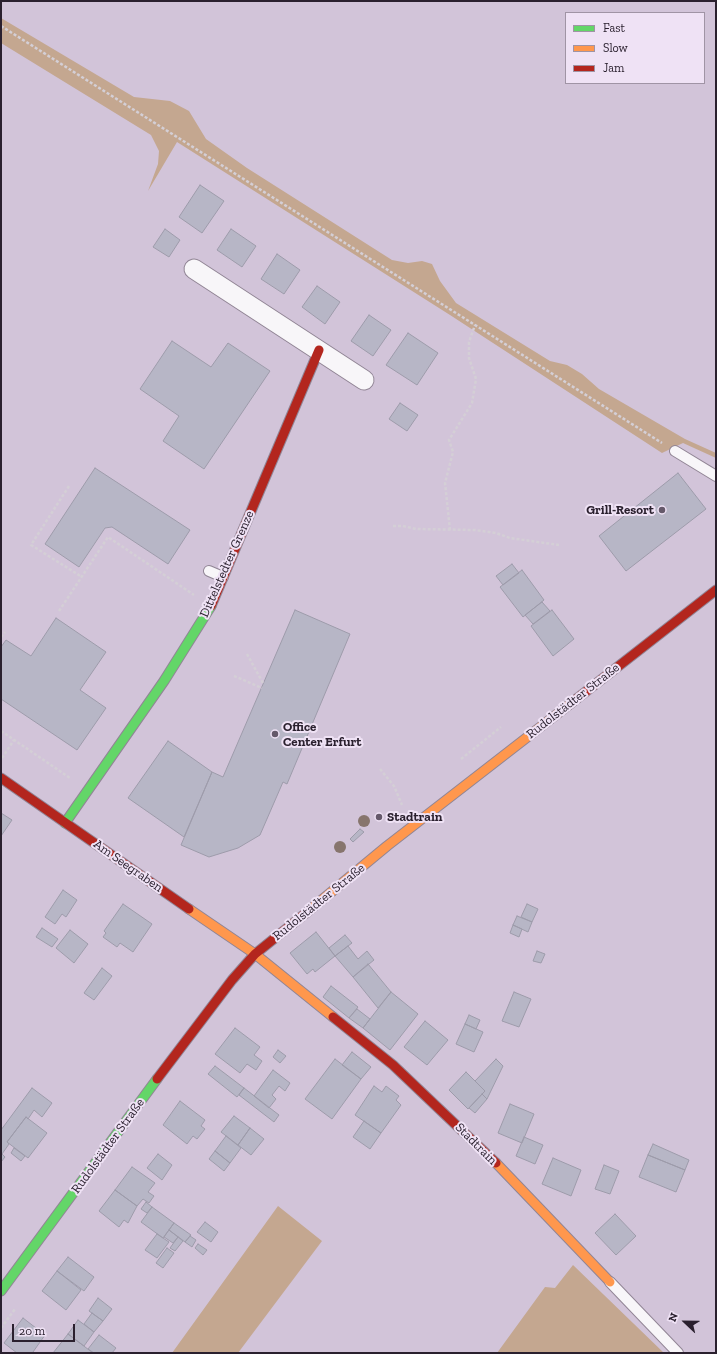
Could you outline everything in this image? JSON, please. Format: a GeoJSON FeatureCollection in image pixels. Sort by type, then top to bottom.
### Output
{"type":"FeatureCollection","features":[{"type":"Feature","properties":{"kind":"street"},"geometry":{"type":"LineString","coordinates":[[194,269],[364,380]]}},
{"type":"Feature","properties":{"kind":"street","name":"Dittelstedter Grenze"},"geometry":{"type":"LineString","coordinates":[[66,823],[164,681],[211,607],[319,350]]}},
{"type":"Feature","properties":{"kind":"street","name":"Rudolstädter Straße"},"geometry":{"type":"LineString","coordinates":[[1,1292],[170,1061],[232,980],[255,954],[387,846],[716,590]]}},
{"type":"Feature","properties":{"kind":"street","name":"Am Seegraben"},"geometry":{"type":"LineString","coordinates":[[1,778],[255,954]]}},
{"type":"Feature","properties":{"kind":"street","name":"Stadtrain"},"geometry":{"type":"LineString","coordinates":[[255,954],[393,1065],[478,1145],[610,1282]]}},
{"type":"Feature","properties":{"kind":"lane"},"geometry":{"type":"LineString","coordinates":[[675,451],[716,476]]}},
{"type":"Feature","properties":{"kind":"lane"},"geometry":{"type":"LineString","coordinates":[[209,571],[223,577]]}},
{"type":"Feature","properties":{"kind":"lane","name":"Stadtrain"},"geometry":{"type":"LineString","coordinates":[[610,1282],[678,1353]]}},
{"type":"Feature","properties":{"kind":"path"},"geometry":{"type":"LineString","coordinates":[[1,26],[675,451]]}},
{"type":"Feature","properties":{"kind":"path"},"geometry":{"type":"LineString","coordinates":[[450,530],[445,483],[453,452],[449,440],[472,403],[476,378],[470,358],[469,342],[475,325]]}},
{"type":"Feature","properties":{"kind":"path"},"geometry":{"type":"LineString","coordinates":[[69,486],[31,545],[82,577]]}},
{"type":"Feature","properties":{"kind":"path"},"geometry":{"type":"LineString","coordinates":[[393,526],[403,526],[416,529],[475,530],[496,532],[510,538],[559,545]]}},
{"type":"Feature","properties":{"kind":"path"},"geometry":{"type":"LineString","coordinates":[[59,611],[108,537],[211,607]]}},
{"type":"Feature","properties":{"kind":"path"},"geometry":{"type":"LineString","coordinates":[[1,637],[4,632]]}},
{"type":"Feature","properties":{"kind":"path"},"geometry":{"type":"LineString","coordinates":[[247,654],[264,684]]}},
{"type":"Feature","properties":{"kind":"path"},"geometry":{"type":"LineString","coordinates":[[234,676],[262,688]]}},
{"type":"Feature","properties":{"kind":"path"},"geometry":{"type":"LineString","coordinates":[[1,730],[88,791]]}},
{"type":"Feature","properties":{"kind":"path"},"geometry":{"type":"LineString","coordinates":[[1,760],[14,740]]}},
{"type":"Feature","properties":{"kind":"path"},"geometry":{"type":"LineString","coordinates":[[380,769],[394,786],[402,805]]}},
{"type":"Feature","properties":{"kind":"shaded area"},"geometry":{"type":"Polygon","coordinates":[[[1,18],[134,97],[170,101],[189,111],[206,139],[247,168],[392,260],[408,263],[422,261],[432,264],[440,281],[456,303],[550,361],[567,365],[582,374],[599,389],[685,439],[716,453],[716,458],[683,443],[662,453],[450,315],[177,142],[148,191],[158,164],[159,151],[151,135],[1,43],[1,18]]]}},
{"type":"Feature","properties":{"kind":"shaded area"},"geometry":{"type":"Polygon","coordinates":[[[278,1206],[322,1241],[238,1353],[172,1353],[278,1206]]]}},
{"type":"Feature","properties":{"kind":"shaded area"},"geometry":{"type":"Polygon","coordinates":[[[573,1265],[664,1353],[497,1353],[545,1287],[555,1288],[573,1265]]]}},
{"type":"Feature","properties":{"kind":"building"},"geometry":{"type":"Polygon","coordinates":[[[200,185],[224,201],[202,233],[179,217],[200,185]]]}},
{"type":"Feature","properties":{"kind":"building"},"geometry":{"type":"Polygon","coordinates":[[[165,229],[180,240],[169,257],[153,247],[165,229]]]}},
{"type":"Feature","properties":{"kind":"building"},"geometry":{"type":"Polygon","coordinates":[[[231,229],[256,246],[242,267],[217,250],[231,229]]]}},
{"type":"Feature","properties":{"kind":"building"},"geometry":{"type":"Polygon","coordinates":[[[277,254],[300,270],[284,294],[261,279],[277,254]]]}},
{"type":"Feature","properties":{"kind":"building"},"geometry":{"type":"Polygon","coordinates":[[[317,286],[340,302],[325,324],[302,307],[317,286]]]}},
{"type":"Feature","properties":{"kind":"building"},"geometry":{"type":"Polygon","coordinates":[[[369,315],[391,330],[373,356],[351,341],[369,315]]]}},
{"type":"Feature","properties":{"kind":"building"},"geometry":{"type":"Polygon","coordinates":[[[408,333],[438,353],[417,385],[386,365],[408,333]]]}},
{"type":"Feature","properties":{"kind":"building"},"geometry":{"type":"Polygon","coordinates":[[[172,341],[211,367],[228,343],[270,371],[204,469],[163,441],[179,416],[140,389],[172,341]]]}},
{"type":"Feature","properties":{"kind":"building"},"geometry":{"type":"Polygon","coordinates":[[[400,403],[418,415],[407,431],[389,419],[400,403]]]}},
{"type":"Feature","properties":{"kind":"building"},"geometry":{"type":"Polygon","coordinates":[[[95,468],[190,530],[168,564],[112,527],[105,528],[79,567],[45,544],[95,468]]]}},
{"type":"Feature","properties":{"kind":"building"},"geometry":{"type":"Polygon","coordinates":[[[678,473],[706,509],[626,571],[599,536],[678,473]]]}},
{"type":"Feature","properties":{"kind":"building"},"geometry":{"type":"Polygon","coordinates":[[[512,564],[519,573],[503,585],[496,576],[512,564]]]}},
{"type":"Feature","properties":{"kind":"building"},"geometry":{"type":"Polygon","coordinates":[[[522,570],[544,600],[523,617],[500,587],[522,570]]]}},
{"type":"Feature","properties":{"kind":"building"},"geometry":{"type":"Polygon","coordinates":[[[542,602],[550,611],[533,624],[525,615],[542,602]]]}},
{"type":"Feature","properties":{"kind":"building","name":"Office Center Erfurt"},"geometry":{"type":"Polygon","coordinates":[[[295,610],[350,634],[287,784],[283,782],[260,835],[238,848],[209,857],[181,845],[212,772],[223,777],[295,610]]]}},
{"type":"Feature","properties":{"kind":"building"},"geometry":{"type":"Polygon","coordinates":[[[552,610],[574,639],[553,656],[531,626],[552,610]]]}},
{"type":"Feature","properties":{"kind":"building"},"geometry":{"type":"Polygon","coordinates":[[[56,618],[106,652],[80,690],[106,708],[77,750],[1,699],[1,647],[6,640],[31,656],[56,618]]]}},
{"type":"Feature","properties":{"kind":"building"},"geometry":{"type":"Polygon","coordinates":[[[168,741],[212,772],[184,837],[128,798],[168,741]]]}},
{"type":"Feature","properties":{"kind":"building"},"geometry":{"type":"Polygon","coordinates":[[[1,813],[12,820],[1,836],[1,813]]]}},
{"type":"Feature","properties":{"kind":"building"},"geometry":{"type":"Polygon","coordinates":[[[360,829],[364,832],[353,842],[350,839],[360,829]]]}},
{"type":"Feature","properties":{"kind":"building"},"geometry":{"type":"Polygon","coordinates":[[[63,890],[77,900],[66,917],[62,914],[55,924],[45,917],[63,890]]]}},
{"type":"Feature","properties":{"kind":"building"},"geometry":{"type":"Polygon","coordinates":[[[123,904],[152,924],[133,952],[120,943],[117,947],[103,937],[106,933],[104,931],[123,904]]]}},
{"type":"Feature","properties":{"kind":"building"},"geometry":{"type":"Polygon","coordinates":[[[527,904],[538,909],[532,922],[521,917],[527,904]]]}},
{"type":"Feature","properties":{"kind":"building"},"geometry":{"type":"Polygon","coordinates":[[[517,916],[532,922],[528,932],[513,925],[517,916]]]}},
{"type":"Feature","properties":{"kind":"building"},"geometry":{"type":"Polygon","coordinates":[[[513,925],[522,929],[519,937],[510,933],[513,925]]]}},
{"type":"Feature","properties":{"kind":"building"},"geometry":{"type":"Polygon","coordinates":[[[42,928],[58,939],[52,947],[36,937],[42,928]]]}},
{"type":"Feature","properties":{"kind":"building"},"geometry":{"type":"Polygon","coordinates":[[[70,930],[88,944],[74,963],[56,948],[70,930]]]}},
{"type":"Feature","properties":{"kind":"building"},"geometry":{"type":"Polygon","coordinates":[[[316,932],[335,956],[315,972],[313,969],[307,974],[290,953],[316,932]]]}},
{"type":"Feature","properties":{"kind":"building"},"geometry":{"type":"Polygon","coordinates":[[[345,935],[352,943],[335,956],[329,948],[345,935]]]}},
{"type":"Feature","properties":{"kind":"building"},"geometry":{"type":"Polygon","coordinates":[[[348,946],[358,959],[367,951],[374,960],[353,977],[335,956],[348,946]]]}},
{"type":"Feature","properties":{"kind":"building"},"geometry":{"type":"Polygon","coordinates":[[[537,951],[545,954],[541,963],[533,961],[537,951]]]}},
{"type":"Feature","properties":{"kind":"building"},"geometry":{"type":"Polygon","coordinates":[[[368,964],[391,992],[378,1008],[353,977],[368,964]]]}},
{"type":"Feature","properties":{"kind":"building"},"geometry":{"type":"Polygon","coordinates":[[[102,968],[112,976],[94,1000],[84,993],[102,968]]]}},
{"type":"Feature","properties":{"kind":"building"},"geometry":{"type":"Polygon","coordinates":[[[331,986],[358,1007],[349,1018],[323,997],[331,986]]]}},
{"type":"Feature","properties":{"kind":"building"},"geometry":{"type":"Polygon","coordinates":[[[391,992],[418,1014],[390,1050],[363,1028],[391,992]]]}},
{"type":"Feature","properties":{"kind":"building"},"geometry":{"type":"Polygon","coordinates":[[[514,992],[531,999],[519,1027],[502,1021],[514,992]]]}},
{"type":"Feature","properties":{"kind":"building"},"geometry":{"type":"Polygon","coordinates":[[[357,1009],[370,1019],[363,1028],[349,1018],[357,1009]]]}},
{"type":"Feature","properties":{"kind":"building"},"geometry":{"type":"Polygon","coordinates":[[[469,1015],[480,1020],[476,1029],[465,1024],[469,1015]]]}},
{"type":"Feature","properties":{"kind":"building"},"geometry":{"type":"Polygon","coordinates":[[[425,1021],[448,1040],[427,1065],[404,1047],[425,1021]]]}},
{"type":"Feature","properties":{"kind":"building"},"geometry":{"type":"Polygon","coordinates":[[[465,1024],[483,1032],[474,1052],[456,1044],[465,1024]]]}},
{"type":"Feature","properties":{"kind":"building"},"geometry":{"type":"Polygon","coordinates":[[[235,1028],[260,1047],[254,1055],[262,1061],[256,1070],[247,1064],[240,1073],[215,1054],[235,1028]]]}},
{"type":"Feature","properties":{"kind":"building"},"geometry":{"type":"Polygon","coordinates":[[[278,1050],[286,1056],[280,1063],[273,1057],[278,1050]]]}},
{"type":"Feature","properties":{"kind":"building"},"geometry":{"type":"Polygon","coordinates":[[[352,1052],[371,1067],[361,1079],[342,1065],[352,1052]]]}},
{"type":"Feature","properties":{"kind":"building"},"geometry":{"type":"Polygon","coordinates":[[[335,1059],[361,1079],[332,1119],[305,1099],[335,1059]]]}},
{"type":"Feature","properties":{"kind":"building"},"geometry":{"type":"Polygon","coordinates":[[[496,1059],[503,1066],[487,1099],[482,1094],[485,1091],[475,1081],[496,1059]]]}},
{"type":"Feature","properties":{"kind":"building"},"geometry":{"type":"Polygon","coordinates":[[[215,1066],[244,1088],[237,1097],[208,1074],[215,1066]]]}},
{"type":"Feature","properties":{"kind":"building"},"geometry":{"type":"Polygon","coordinates":[[[273,1070],[290,1083],[285,1091],[279,1086],[272,1095],[276,1099],[269,1108],[254,1096],[273,1070]]]}},
{"type":"Feature","properties":{"kind":"building"},"geometry":{"type":"Polygon","coordinates":[[[466,1072],[485,1091],[468,1109],[449,1090],[466,1072]]]}},
{"type":"Feature","properties":{"kind":"building"},"geometry":{"type":"Polygon","coordinates":[[[374,1086],[382,1092],[386,1086],[399,1096],[396,1100],[401,1105],[381,1133],[355,1115],[374,1086]]]}},
{"type":"Feature","properties":{"kind":"building"},"geometry":{"type":"Polygon","coordinates":[[[32,1088],[52,1103],[42,1117],[34,1110],[28,1119],[26,1117],[7,1142],[9,1144],[2,1154],[5,1157],[1,1162],[1,1130],[32,1088]]]}},
{"type":"Feature","properties":{"kind":"building"},"geometry":{"type":"Polygon","coordinates":[[[244,1088],[279,1115],[274,1122],[239,1095],[244,1088]]]}},
{"type":"Feature","properties":{"kind":"building"},"geometry":{"type":"Polygon","coordinates":[[[482,1094],[487,1099],[475,1113],[469,1108],[482,1094]]]}},
{"type":"Feature","properties":{"kind":"building"},"geometry":{"type":"Polygon","coordinates":[[[180,1101],[205,1120],[201,1126],[205,1129],[197,1139],[193,1136],[187,1144],[163,1125],[180,1101]]]}},
{"type":"Feature","properties":{"kind":"building"},"geometry":{"type":"Polygon","coordinates":[[[510,1104],[534,1114],[522,1143],[498,1133],[510,1104]]]}},
{"type":"Feature","properties":{"kind":"building"},"geometry":{"type":"Polygon","coordinates":[[[234,1116],[250,1128],[238,1145],[221,1132],[234,1116]]]}},
{"type":"Feature","properties":{"kind":"building"},"geometry":{"type":"Polygon","coordinates":[[[26,1117],[47,1133],[28,1158],[7,1142],[26,1117]]]}},
{"type":"Feature","properties":{"kind":"building"},"geometry":{"type":"Polygon","coordinates":[[[364,1121],[381,1133],[370,1149],[353,1137],[364,1121]]]}},
{"type":"Feature","properties":{"kind":"building"},"geometry":{"type":"Polygon","coordinates":[[[250,1128],[264,1139],[251,1155],[238,1145],[250,1128]]]}},
{"type":"Feature","properties":{"kind":"building"},"geometry":{"type":"Polygon","coordinates":[[[226,1136],[241,1148],[230,1163],[215,1151],[226,1136]]]}},
{"type":"Feature","properties":{"kind":"building"},"geometry":{"type":"Polygon","coordinates":[[[524,1137],[543,1145],[535,1164],[516,1156],[524,1137]]]}},
{"type":"Feature","properties":{"kind":"building"},"geometry":{"type":"Polygon","coordinates":[[[653,1144],[689,1160],[685,1170],[648,1155],[653,1144]]]}},
{"type":"Feature","properties":{"kind":"building"},"geometry":{"type":"Polygon","coordinates":[[[14,1148],[25,1156],[21,1161],[11,1153],[14,1148]]]}},
{"type":"Feature","properties":{"kind":"building"},"geometry":{"type":"Polygon","coordinates":[[[215,1151],[230,1163],[224,1171],[209,1159],[215,1151]]]}},
{"type":"Feature","properties":{"kind":"building"},"geometry":{"type":"Polygon","coordinates":[[[158,1154],[172,1165],[162,1180],[147,1168],[158,1154]]]}},
{"type":"Feature","properties":{"kind":"building"},"geometry":{"type":"Polygon","coordinates":[[[648,1155],[685,1170],[676,1192],[639,1177],[648,1155]]]}},
{"type":"Feature","properties":{"kind":"building"},"geometry":{"type":"Polygon","coordinates":[[[553,1158],[581,1170],[571,1196],[542,1184],[553,1158]]]}},
{"type":"Feature","properties":{"kind":"building"},"geometry":{"type":"Polygon","coordinates":[[[604,1165],[619,1171],[610,1194],[595,1189],[604,1165]]]}},
{"type":"Feature","properties":{"kind":"building"},"geometry":{"type":"Polygon","coordinates":[[[132,1167],[155,1183],[148,1192],[154,1196],[149,1203],[143,1199],[137,1206],[115,1190],[132,1167]]]}},
{"type":"Feature","properties":{"kind":"building"},"geometry":{"type":"Polygon","coordinates":[[[115,1190],[137,1206],[128,1223],[124,1220],[119,1227],[99,1211],[115,1190]]]}},
{"type":"Feature","properties":{"kind":"building"},"geometry":{"type":"Polygon","coordinates":[[[146,1202],[152,1207],[147,1213],[141,1209],[146,1202]]]}},
{"type":"Feature","properties":{"kind":"building"},"geometry":{"type":"Polygon","coordinates":[[[152,1207],[174,1223],[163,1238],[141,1222],[152,1207]]]}},
{"type":"Feature","properties":{"kind":"building"},"geometry":{"type":"Polygon","coordinates":[[[615,1214],[636,1236],[616,1255],[595,1233],[615,1214]]]}},
{"type":"Feature","properties":{"kind":"building"},"geometry":{"type":"Polygon","coordinates":[[[205,1222],[218,1232],[211,1242],[197,1232],[205,1222]]]}},
{"type":"Feature","properties":{"kind":"building"},"geometry":{"type":"Polygon","coordinates":[[[174,1223],[191,1235],[185,1242],[169,1230],[174,1223]]]}},
{"type":"Feature","properties":{"kind":"building"},"geometry":{"type":"Polygon","coordinates":[[[169,1230],[178,1237],[173,1243],[164,1237],[169,1230]]]}},
{"type":"Feature","properties":{"kind":"building"},"geometry":{"type":"Polygon","coordinates":[[[157,1234],[169,1242],[157,1258],[145,1250],[157,1234]]]}},
{"type":"Feature","properties":{"kind":"building"},"geometry":{"type":"Polygon","coordinates":[[[190,1236],[196,1240],[192,1247],[185,1242],[190,1236]]]}},
{"type":"Feature","properties":{"kind":"building"},"geometry":{"type":"Polygon","coordinates":[[[178,1237],[183,1241],[175,1251],[170,1248],[178,1237]]]}},
{"type":"Feature","properties":{"kind":"building"},"geometry":{"type":"Polygon","coordinates":[[[198,1244],[207,1250],[203,1255],[195,1248],[198,1244]]]}},
{"type":"Feature","properties":{"kind":"building"},"geometry":{"type":"Polygon","coordinates":[[[167,1248],[174,1253],[163,1268],[156,1263],[167,1248]]]}},
{"type":"Feature","properties":{"kind":"building"},"geometry":{"type":"Polygon","coordinates":[[[68,1257],[94,1277],[84,1291],[57,1271],[68,1257]]]}},
{"type":"Feature","properties":{"kind":"building"},"geometry":{"type":"Polygon","coordinates":[[[57,1271],[81,1290],[66,1310],[42,1291],[57,1271]]]}},
{"type":"Feature","properties":{"kind":"building"},"geometry":{"type":"Polygon","coordinates":[[[98,1298],[112,1309],[103,1321],[89,1311],[98,1298]]]}},
{"type":"Feature","properties":{"kind":"building"},"geometry":{"type":"Polygon","coordinates":[[[92,1313],[103,1321],[94,1332],[84,1324],[92,1313]]]}},
{"type":"Feature","properties":{"kind":"building"},"geometry":{"type":"Polygon","coordinates":[[[23,1318],[45,1335],[33,1352],[34,1353],[17,1353],[4,1343],[23,1318]]]}},
{"type":"Feature","properties":{"kind":"building"},"geometry":{"type":"Polygon","coordinates":[[[78,1320],[94,1332],[84,1346],[68,1334],[78,1320]]]}},
{"type":"Feature","properties":{"kind":"building"},"geometry":{"type":"Polygon","coordinates":[[[68,1334],[93,1353],[53,1353],[68,1334]]]}},
{"type":"Feature","properties":{"kind":"building"},"geometry":{"type":"Polygon","coordinates":[[[99,1335],[116,1348],[112,1353],[94,1353],[88,1349],[99,1335]]]}},
{"type":"Feature","properties":{"kind":"traffic: fast"},"geometry":{"type":"LineString","coordinates":[[65,823],[164,681],[211,606]]}},
{"type":"Feature","properties":{"kind":"traffic: fast"},"geometry":{"type":"LineString","coordinates":[[1,1291],[157,1079]]}},
{"type":"Feature","properties":{"kind":"traffic: slow"},"geometry":{"type":"LineString","coordinates":[[306,913],[387,846],[570,704]]}},
{"type":"Feature","properties":{"kind":"traffic: slow"},"geometry":{"type":"LineString","coordinates":[[189,909],[255,954],[333,1017]]}},
{"type":"Feature","properties":{"kind":"traffic: slow"},"geometry":{"type":"LineString","coordinates":[[496,1163],[610,1282]]}},
{"type":"Feature","properties":{"kind":"traffic: jam"},"geometry":{"type":"LineString","coordinates":[[211,606],[319,350]]}},
{"type":"Feature","properties":{"kind":"traffic: jam"},"geometry":{"type":"LineString","coordinates":[[570,704],[716,590]]}},
{"type":"Feature","properties":{"kind":"traffic: jam"},"geometry":{"type":"LineString","coordinates":[[1,778],[189,909]]}},
{"type":"Feature","properties":{"kind":"traffic: jam"},"geometry":{"type":"LineString","coordinates":[[157,1079],[232,980],[255,954],[306,913]]}},
{"type":"Feature","properties":{"kind":"traffic: jam"},"geometry":{"type":"LineString","coordinates":[[333,1017],[393,1065],[496,1163]]}},
{"type":"Feature","properties":{"kind":"place","name":"Grill-Resort"},"geometry":{"type":"Point","coordinates":[662,510]}},
{"type":"Feature","properties":{"kind":"place","name":"Office Center Erfurt"},"geometry":{"type":"Point","coordinates":[275,734]}},
{"type":"Feature","properties":{"kind":"place","name":"Stadtrain"},"geometry":{"type":"Point","coordinates":[379,817]}}]}
